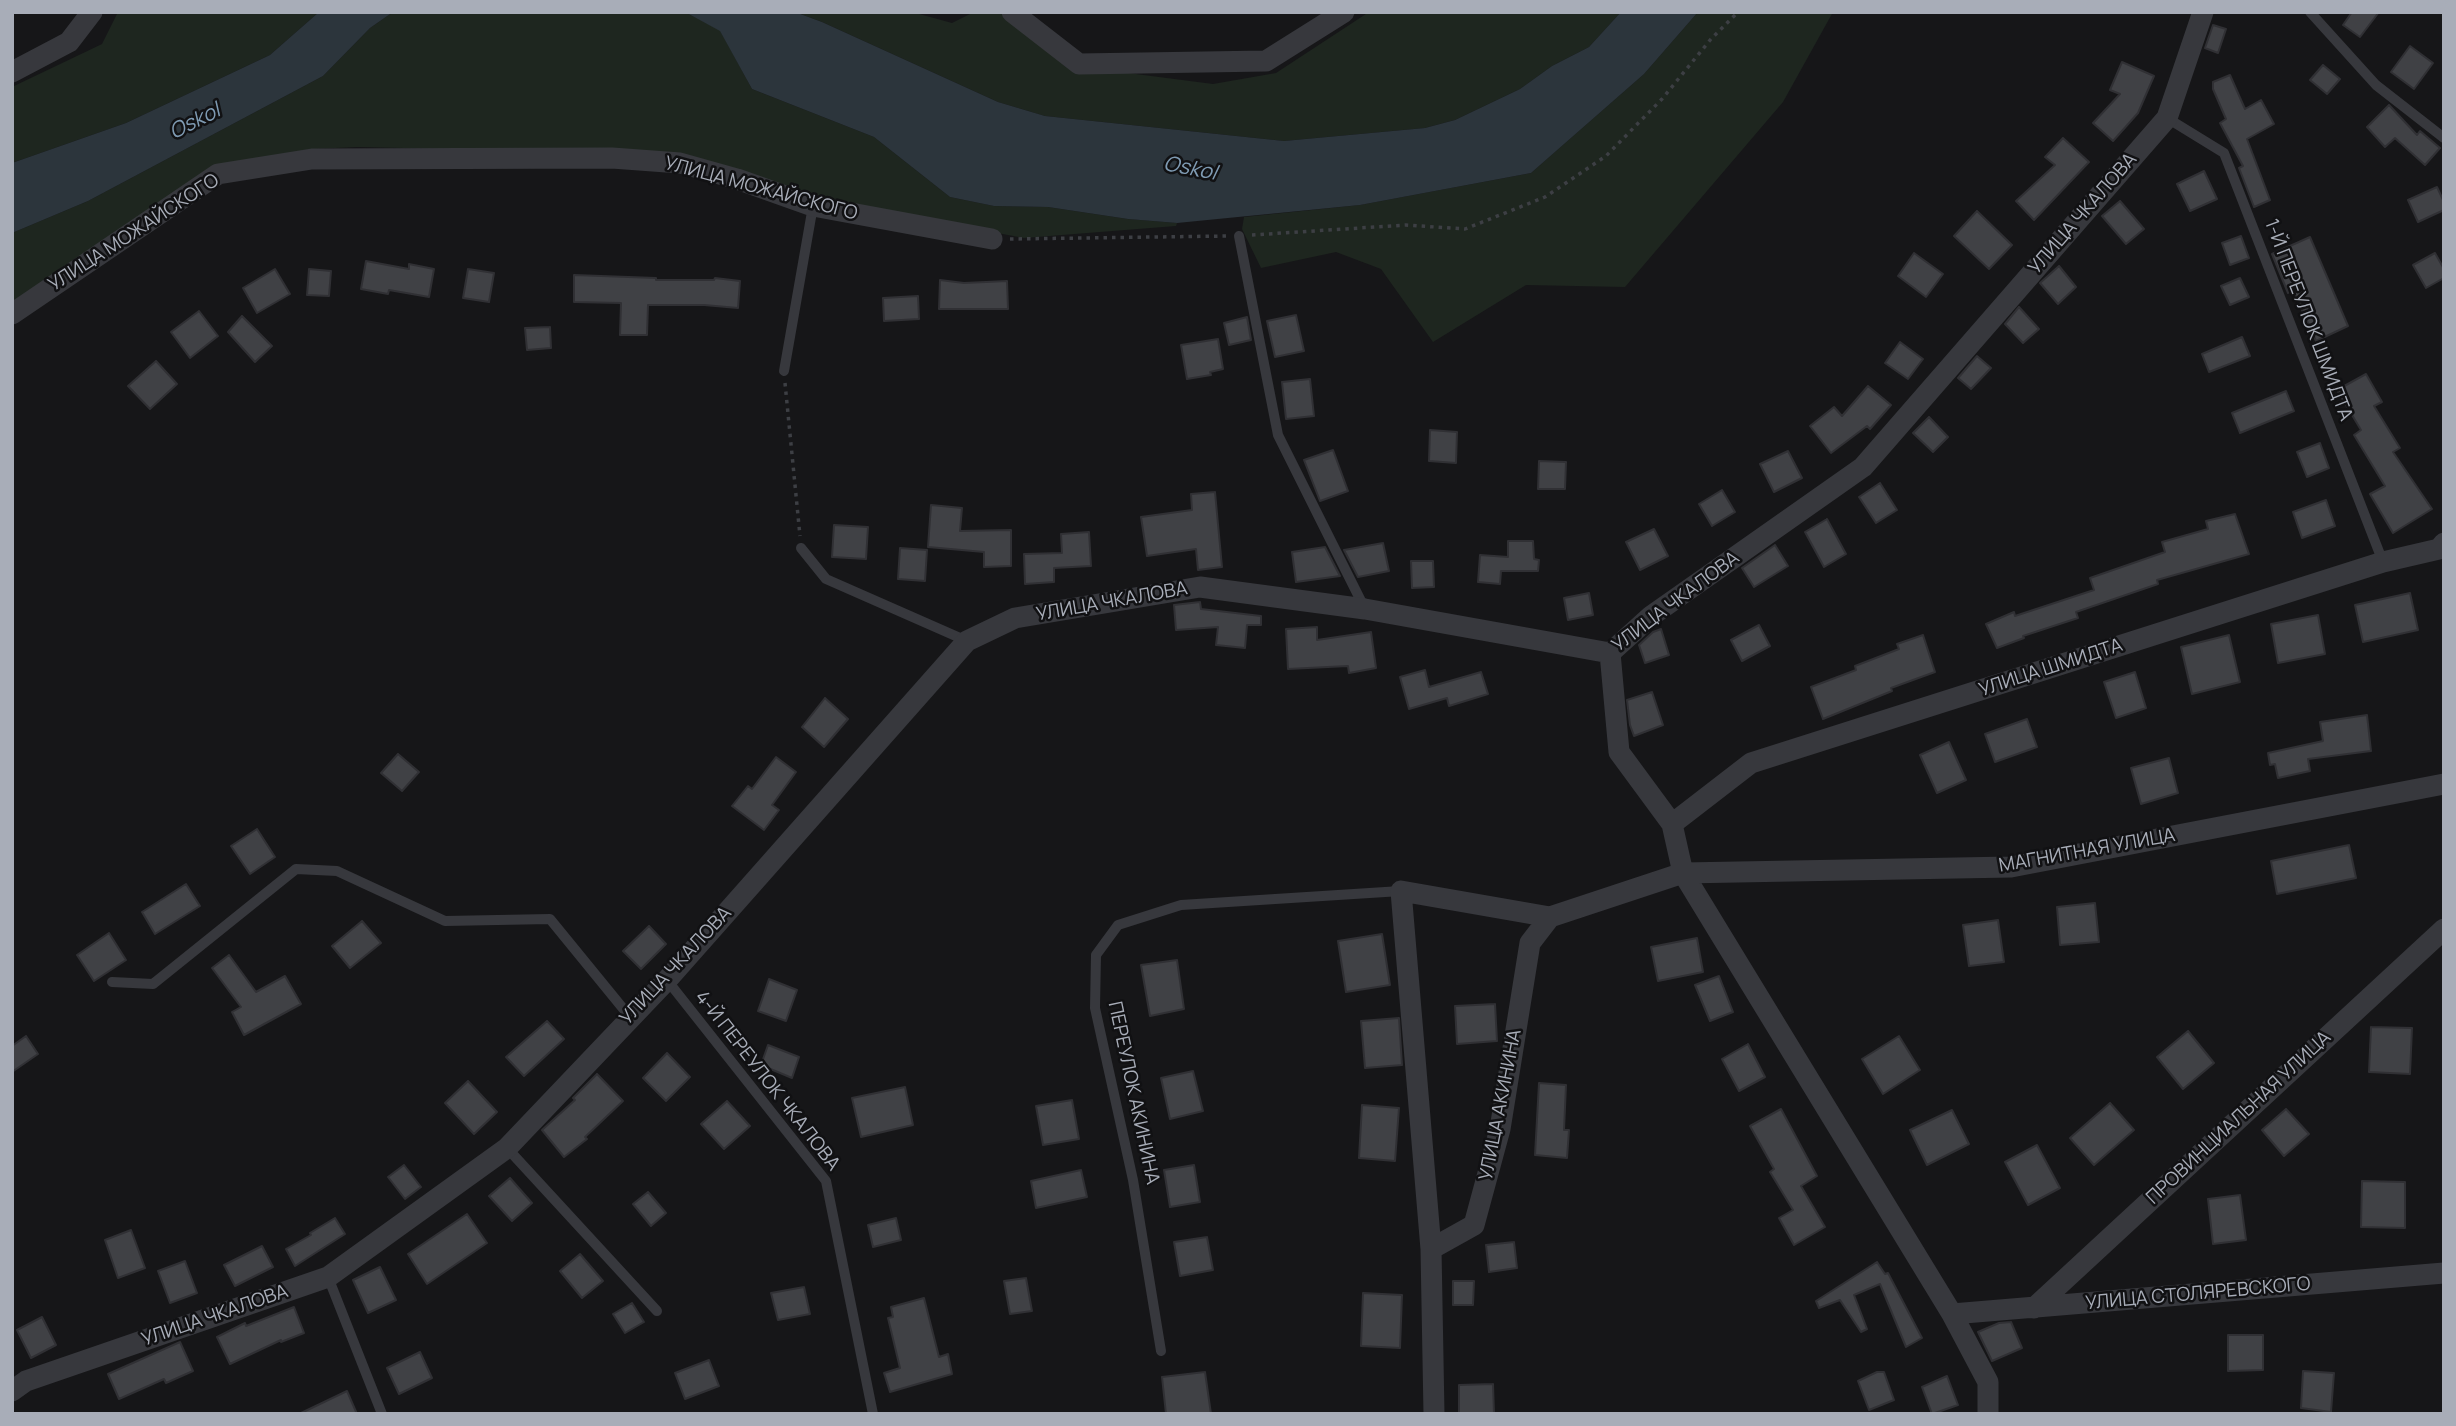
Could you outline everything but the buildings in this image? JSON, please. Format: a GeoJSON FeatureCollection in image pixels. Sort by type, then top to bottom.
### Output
{"type":"FeatureCollection","features":[{"type":"Feature","properties":{"kind":"street"},"geometry":{"type":"LineString","coordinates":[[12,72],[69,42],[92,12]]}},
{"type":"Feature","properties":{"kind":"street"},"geometry":{"type":"LineString","coordinates":[[1012,12],[1079,64],[1266,61],[1344,12]]}},
{"type":"Feature","properties":{"kind":"street","name":"УЛИЦА ЧКАЛОВА"},"geometry":{"type":"LineString","coordinates":[[12,1391],[26,1381],[328,1276],[507,1148],[667,979],[967,641],[1015,618],[1200,587],[1365,610],[1610,653],[1651,616],[1863,467],[2167,118],[2203,12]]}},
{"type":"Feature","properties":{"kind":"street","name":"УЛИЦА МОЖАЙСКОГО"},"geometry":{"type":"LineString","coordinates":[[12,314],[218,174],[312,159],[612,158],[680,163],[737,179],[813,206],[992,239]]}},
{"type":"Feature","properties":{"kind":"street","name":"УЛИЦА ШМИДТА"},"geometry":{"type":"LineString","coordinates":[[1672,824],[1751,763],[2383,562],[2439,549],[2444,543]]}},
{"type":"Feature","properties":{"kind":"street"},"geometry":{"type":"LineString","coordinates":[[1610,653],[1619,752],[1672,824],[1683,873],[1952,1314],[1988,1382],[1988,1414]]}},
{"type":"Feature","properties":{"kind":"street","name":"МАГНИТНАЯ УЛИЦА"},"geometry":{"type":"LineString","coordinates":[[1683,873],[2011,867],[2444,784]]}},
{"type":"Feature","properties":{"kind":"street"},"geometry":{"type":"LineString","coordinates":[[1434,1414],[1431,1249],[1401,891],[1550,917],[1683,873]]}},
{"type":"Feature","properties":{"kind":"street","name":"УЛИЦА АКИНИНА"},"geometry":{"type":"LineString","coordinates":[[1431,1249],[1474,1225],[1500,1129],[1530,943],[1550,917]]}},
{"type":"Feature","properties":{"kind":"street","name":"ПРОВИНЦИАЛЬНАЯ УЛИЦА"},"geometry":{"type":"LineString","coordinates":[[2034,1308],[2444,929]]}},
{"type":"Feature","properties":{"kind":"street","name":"УЛИЦА СТОЛЯРЕВСКОГО"},"geometry":{"type":"LineString","coordinates":[[1952,1314],[2444,1273]]}},
{"type":"Feature","properties":{"kind":"lane"},"geometry":{"type":"LineString","coordinates":[[2310,12],[2376,85],[2444,138]]}},
{"type":"Feature","properties":{"kind":"lane","name":"1-Й ПЕРЕУЛОК ШМИДТА"},"geometry":{"type":"LineString","coordinates":[[2167,118],[2224,153],[2383,562]]}},
{"type":"Feature","properties":{"kind":"lane"},"geometry":{"type":"LineString","coordinates":[[784,371],[813,206]]}},
{"type":"Feature","properties":{"kind":"lane"},"geometry":{"type":"LineString","coordinates":[[1239,236],[1278,435],[1365,610]]}},
{"type":"Feature","properties":{"kind":"lane"},"geometry":{"type":"LineString","coordinates":[[801,548],[826,579],[967,641]]}},
{"type":"Feature","properties":{"kind":"lane"},"geometry":{"type":"LineString","coordinates":[[112,982],[153,984],[296,869],[337,871],[445,921],[550,919],[630,1017]]}},
{"type":"Feature","properties":{"kind":"lane","name":"ПЕРЕУЛОК АКИНИНА"},"geometry":{"type":"LineString","coordinates":[[1161,1351],[1133,1180],[1095,1008],[1096,955],[1118,925],[1181,905],[1401,891]]}},
{"type":"Feature","properties":{"kind":"lane","name":"4-Й ПЕРЕУЛОК ЧКАЛОВА"},"geometry":{"type":"LineString","coordinates":[[667,979],[825,1181],[873,1414]]}},
{"type":"Feature","properties":{"kind":"lane"},"geometry":{"type":"LineString","coordinates":[[507,1148],[657,1311]]}},
{"type":"Feature","properties":{"kind":"lane"},"geometry":{"type":"LineString","coordinates":[[328,1276],[382,1414]]}},
{"type":"Feature","properties":{"kind":"path"},"geometry":{"type":"LineString","coordinates":[[992,239],[1239,236],[1406,225],[1465,229],[1545,197],[1606,156],[1662,99],[1738,12]]}},
{"type":"Feature","properties":{"kind":"path"},"geometry":{"type":"LineString","coordinates":[[784,371],[801,548]]}},
{"type":"Feature","properties":{"kind":"shaded area"},"geometry":{"type":"Polygon","coordinates":[[[118,12],[319,12],[270,55],[126,123],[12,163],[12,87],[102,44],[118,12]]]}},
{"type":"Feature","properties":{"kind":"shaded area"},"geometry":{"type":"Polygon","coordinates":[[[393,12],[685,12],[720,30],[752,89],[874,137],[950,197],[994,206],[1048,207],[1177,223],[1176,226],[1024,238],[822,200],[674,154],[358,147],[312,149],[215,169],[12,306],[12,233],[88,201],[323,76],[370,28],[393,12]]]}},
{"type":"Feature","properties":{"kind":"shaded area"},"geometry":{"type":"Polygon","coordinates":[[[795,12],[912,12],[952,23],[974,12],[1004,12],[1074,66],[1213,84],[1276,73],[1369,12],[1621,12],[1589,47],[1552,66],[1520,89],[1455,120],[1425,128],[1284,141],[1045,116],[998,102],[795,12]]]}},
{"type":"Feature","properties":{"kind":"shaded area"},"geometry":{"type":"Polygon","coordinates":[[[1698,12],[1833,12],[1783,102],[1625,287],[1526,285],[1433,342],[1381,269],[1336,252],[1261,268],[1242,229],[1244,217],[1360,205],[1531,173],[1644,74],[1698,12]]]}},
{"type":"Feature","properties":{"kind":"water","name":"Oskol"},"geometry":{"type":"Polygon","coordinates":[[[319,12],[393,12],[370,28],[323,76],[88,201],[12,233],[12,163],[126,123],[270,55],[319,12]]]}},
{"type":"Feature","properties":{"kind":"water","name":"Oskol"},"geometry":{"type":"Polygon","coordinates":[[[685,12],[795,12],[998,102],[1045,116],[1284,141],[1425,128],[1455,120],[1520,89],[1552,66],[1589,47],[1621,12],[1698,12],[1644,74],[1531,173],[1360,205],[1177,223],[1048,207],[994,206],[950,197],[874,137],[752,89],[720,31],[685,12]]]}}]}
